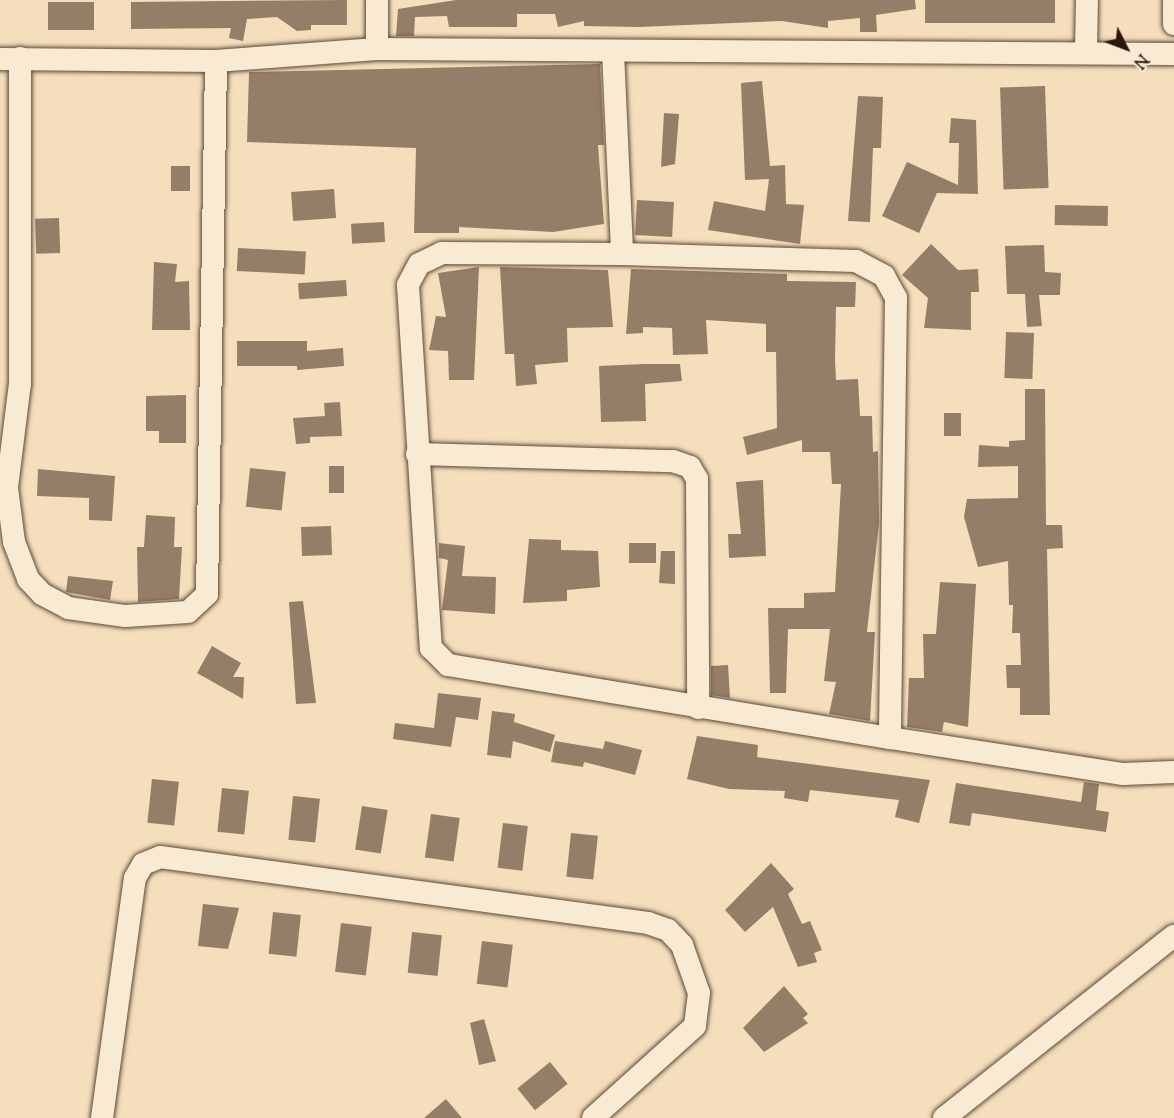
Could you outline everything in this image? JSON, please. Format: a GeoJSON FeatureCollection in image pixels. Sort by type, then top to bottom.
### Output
{"type":"FeatureCollection","features":[{"type":"Feature","properties":{"kind":"street"},"geometry":{"type":"LineString","coordinates":[[377,0],[377,50]]}},
{"type":"Feature","properties":{"kind":"street"},"geometry":{"type":"LineString","coordinates":[[1086,50],[1087,0]]}},
{"type":"Feature","properties":{"kind":"street"},"geometry":{"type":"LineString","coordinates":[[1174,0],[1174,24]]}},
{"type":"Feature","properties":{"kind":"street"},"geometry":{"type":"LineString","coordinates":[[216,61],[207,594],[188,612],[125,616],[68,608],[42,594],[27,579],[14,542],[7,489],[20,384],[10,59],[216,61],[377,50],[613,52],[1086,50],[1174,54]]}},
{"type":"Feature","properties":{"kind":"street"},"geometry":{"type":"LineString","coordinates":[[613,52],[622,254]]}},
{"type":"Feature","properties":{"kind":"street"},"geometry":{"type":"LineString","coordinates":[[890,738],[896,298],[884,276],[856,261],[622,254],[442,253],[419,264],[408,285],[431,648],[436,656],[448,665],[698,708],[890,738],[1123,774],[1174,772]]}},
{"type":"Feature","properties":{"kind":"street"},"geometry":{"type":"LineString","coordinates":[[417,454],[673,460],[690,467],[697,479],[698,708]]}},
{"type":"Feature","properties":{"kind":"street"},"geometry":{"type":"LineString","coordinates":[[102,1118],[135,878],[143,864],[160,857],[648,923],[668,930],[682,945],[699,993],[695,1026],[593,1118]]}},
{"type":"Feature","properties":{"kind":"street"},"geometry":{"type":"LineString","coordinates":[[944,1118],[1174,936]]}},
{"type":"Feature","properties":{"kind":"building"},"geometry":{"type":"Polygon","coordinates":[[[347,0],[347,25],[311,25],[311,30],[297,31],[277,17],[247,19],[243,41],[229,38],[231,28],[131,29],[131,2],[347,0]]]}},
{"type":"Feature","properties":{"kind":"building"},"geometry":{"type":"Polygon","coordinates":[[[456,0],[915,0],[916,9],[876,15],[877,32],[860,32],[860,18],[828,21],[828,28],[782,21],[639,27],[584,26],[584,21],[558,27],[555,14],[517,14],[517,27],[449,27],[447,16],[415,17],[414,36],[396,36],[398,9],[456,0]]]}},
{"type":"Feature","properties":{"kind":"building"},"geometry":{"type":"Polygon","coordinates":[[[925,0],[1055,0],[1055,23],[925,23],[925,0]]]}},
{"type":"Feature","properties":{"kind":"building"},"geometry":{"type":"Polygon","coordinates":[[[48,2],[94,2],[94,30],[48,30],[48,2]]]}},
{"type":"Feature","properties":{"kind":"building"},"geometry":{"type":"Polygon","coordinates":[[[600,64],[604,145],[598,145],[604,224],[553,232],[459,227],[459,233],[414,233],[416,148],[247,142],[249,72],[600,64]]]}},
{"type":"Feature","properties":{"kind":"building"},"geometry":{"type":"Polygon","coordinates":[[[762,81],[770,166],[785,165],[786,204],[804,205],[800,244],[708,230],[714,201],[765,211],[769,179],[745,180],[741,83],[762,81]]]}},
{"type":"Feature","properties":{"kind":"building"},"geometry":{"type":"Polygon","coordinates":[[[1045,86],[1049,188],[1004,190],[1000,88],[1045,86]]]}},
{"type":"Feature","properties":{"kind":"building"},"geometry":{"type":"Polygon","coordinates":[[[858,96],[883,97],[881,148],[873,148],[870,222],[848,221],[858,96]]]}},
{"type":"Feature","properties":{"kind":"building"},"geometry":{"type":"Polygon","coordinates":[[[664,113],[679,114],[675,164],[661,167],[664,113]]]}},
{"type":"Feature","properties":{"kind":"building"},"geometry":{"type":"Polygon","coordinates":[[[951,118],[976,120],[978,194],[937,193],[919,233],[882,216],[907,162],[958,185],[959,143],[949,143],[951,118]]]}},
{"type":"Feature","properties":{"kind":"building"},"geometry":{"type":"Polygon","coordinates":[[[171,166],[190,166],[190,191],[171,191],[171,166]]]}},
{"type":"Feature","properties":{"kind":"building"},"geometry":{"type":"Polygon","coordinates":[[[334,189],[336,218],[293,221],[291,192],[334,189]]]}},
{"type":"Feature","properties":{"kind":"building"},"geometry":{"type":"Polygon","coordinates":[[[637,200],[674,202],[672,237],[635,235],[637,200]]]}},
{"type":"Feature","properties":{"kind":"building"},"geometry":{"type":"Polygon","coordinates":[[[1055,205],[1108,206],[1108,226],[1055,225],[1055,205]]]}},
{"type":"Feature","properties":{"kind":"building"},"geometry":{"type":"Polygon","coordinates":[[[59,218],[60,253],[36,254],[35,219],[59,218]]]}},
{"type":"Feature","properties":{"kind":"building"},"geometry":{"type":"Polygon","coordinates":[[[384,222],[385,242],[352,244],[351,224],[384,222]]]}},
{"type":"Feature","properties":{"kind":"building"},"geometry":{"type":"Polygon","coordinates":[[[931,244],[958,270],[978,269],[979,292],[971,292],[971,330],[924,328],[928,298],[902,275],[931,244]]]}},
{"type":"Feature","properties":{"kind":"building"},"geometry":{"type":"Polygon","coordinates":[[[1044,245],[1045,272],[1061,273],[1060,295],[1039,295],[1042,326],[1027,327],[1025,294],[1007,294],[1005,246],[1044,245]]]}},
{"type":"Feature","properties":{"kind":"building"},"geometry":{"type":"Polygon","coordinates":[[[238,248],[306,252],[305,275],[237,271],[238,248]]]}},
{"type":"Feature","properties":{"kind":"building"},"geometry":{"type":"Polygon","coordinates":[[[154,262],[177,264],[175,282],[189,281],[190,330],[152,330],[154,262]]]}},
{"type":"Feature","properties":{"kind":"building"},"geometry":{"type":"Polygon","coordinates":[[[479,267],[474,380],[449,380],[448,351],[429,350],[436,316],[446,317],[438,273],[479,267]]]}},
{"type":"Feature","properties":{"kind":"building"},"geometry":{"type":"Polygon","coordinates":[[[500,267],[608,270],[613,327],[567,328],[568,362],[535,365],[537,384],[516,386],[514,354],[505,354],[500,267]]]}},
{"type":"Feature","properties":{"kind":"building"},"geometry":{"type":"Polygon","coordinates":[[[631,269],[787,274],[787,281],[856,282],[855,307],[836,307],[835,360],[836,380],[858,379],[860,416],[872,416],[873,452],[878,451],[879,523],[867,632],[875,632],[870,721],[829,714],[836,682],[824,681],[830,629],[788,629],[786,693],[770,693],[768,608],[804,608],[804,593],[835,592],[841,484],[832,484],[830,452],[802,452],[802,440],[747,455],[743,437],[777,428],[776,352],[766,352],[766,324],[706,320],[708,354],[673,355],[672,328],[643,327],[643,333],[626,334],[631,269]]]}},
{"type":"Feature","properties":{"kind":"building"},"geometry":{"type":"Polygon","coordinates":[[[346,280],[347,296],[299,299],[298,283],[346,280]]]}},
{"type":"Feature","properties":{"kind":"building"},"geometry":{"type":"Polygon","coordinates":[[[1006,332],[1034,333],[1032,379],[1004,378],[1006,332]]]}},
{"type":"Feature","properties":{"kind":"building"},"geometry":{"type":"Polygon","coordinates":[[[237,341],[307,341],[307,351],[343,348],[344,366],[297,370],[297,366],[237,366],[237,341]]]}},
{"type":"Feature","properties":{"kind":"building"},"geometry":{"type":"Polygon","coordinates":[[[680,364],[682,381],[645,384],[646,421],[601,422],[599,366],[680,364]]]}},
{"type":"Feature","properties":{"kind":"building"},"geometry":{"type":"Polygon","coordinates":[[[1025,389],[1045,389],[1046,525],[1062,525],[1063,548],[1047,549],[1050,715],[1020,715],[1020,688],[1007,688],[1006,665],[1021,665],[1020,633],[1012,633],[1013,605],[1009,605],[1008,561],[978,567],[964,517],[967,499],[1018,498],[1018,466],[978,467],[979,445],[1009,447],[1009,441],[1025,440],[1025,389]]]}},
{"type":"Feature","properties":{"kind":"building"},"geometry":{"type":"Polygon","coordinates":[[[186,395],[186,443],[159,443],[159,431],[146,431],[146,396],[186,395]]]}},
{"type":"Feature","properties":{"kind":"building"},"geometry":{"type":"Polygon","coordinates":[[[340,402],[342,436],[310,437],[310,443],[296,444],[293,418],[325,416],[324,403],[340,402]]]}},
{"type":"Feature","properties":{"kind":"building"},"geometry":{"type":"Polygon","coordinates":[[[944,413],[961,413],[961,436],[944,436],[944,413]]]}},
{"type":"Feature","properties":{"kind":"building"},"geometry":{"type":"Polygon","coordinates":[[[329,466],[344,466],[344,493],[329,493],[329,466]]]}},
{"type":"Feature","properties":{"kind":"building"},"geometry":{"type":"Polygon","coordinates":[[[250,468],[286,472],[282,511],[246,507],[250,468]]]}},
{"type":"Feature","properties":{"kind":"building"},"geometry":{"type":"Polygon","coordinates":[[[38,469],[115,476],[112,521],[89,520],[89,498],[37,496],[38,469]]]}},
{"type":"Feature","properties":{"kind":"building"},"geometry":{"type":"Polygon","coordinates":[[[763,480],[766,556],[729,558],[728,534],[741,534],[736,482],[763,480]]]}},
{"type":"Feature","properties":{"kind":"building"},"geometry":{"type":"Polygon","coordinates":[[[146,515],[175,517],[174,547],[182,547],[179,599],[138,602],[137,547],[144,547],[146,515]]]}},
{"type":"Feature","properties":{"kind":"building"},"geometry":{"type":"Polygon","coordinates":[[[331,526],[332,555],[302,556],[301,527],[331,526]]]}},
{"type":"Feature","properties":{"kind":"building"},"geometry":{"type":"Polygon","coordinates":[[[529,539],[561,540],[561,550],[598,551],[600,587],[567,590],[567,601],[523,603],[529,539]]]}},
{"type":"Feature","properties":{"kind":"building"},"geometry":{"type":"Polygon","coordinates":[[[439,543],[465,546],[462,576],[496,577],[495,614],[442,610],[448,560],[439,558],[439,543]]]}},
{"type":"Feature","properties":{"kind":"building"},"geometry":{"type":"Polygon","coordinates":[[[629,543],[656,543],[656,563],[629,563],[629,543]]]}},
{"type":"Feature","properties":{"kind":"building"},"geometry":{"type":"Polygon","coordinates":[[[661,551],[675,551],[675,584],[659,583],[661,551]]]}},
{"type":"Feature","properties":{"kind":"building"},"geometry":{"type":"Polygon","coordinates":[[[68,576],[113,581],[110,600],[66,592],[68,576]]]}},
{"type":"Feature","properties":{"kind":"building"},"geometry":{"type":"Polygon","coordinates":[[[940,582],[976,584],[968,727],[944,722],[942,732],[907,727],[909,678],[924,678],[923,634],[936,634],[940,582]]]}},
{"type":"Feature","properties":{"kind":"building"},"geometry":{"type":"Polygon","coordinates":[[[303,601],[316,703],[296,704],[289,602],[303,601]]]}},
{"type":"Feature","properties":{"kind":"building"},"geometry":{"type":"Polygon","coordinates":[[[212,646],[241,663],[233,677],[244,677],[243,699],[197,673],[212,646]]]}},
{"type":"Feature","properties":{"kind":"building"},"geometry":{"type":"Polygon","coordinates":[[[728,665],[730,698],[711,695],[711,666],[728,665]]]}},
{"type":"Feature","properties":{"kind":"building"},"geometry":{"type":"Polygon","coordinates":[[[438,693],[481,698],[478,720],[456,717],[451,747],[393,739],[395,723],[434,728],[438,693]]]}},
{"type":"Feature","properties":{"kind":"building"},"geometry":{"type":"Polygon","coordinates":[[[492,711],[515,714],[514,722],[555,735],[550,752],[513,741],[511,758],[487,755],[492,711]]]}},
{"type":"Feature","properties":{"kind":"building"},"geometry":{"type":"Polygon","coordinates":[[[697,736],[758,745],[757,757],[930,780],[919,823],[895,817],[899,800],[810,790],[808,802],[784,798],[785,791],[729,789],[687,779],[697,736]]]}},
{"type":"Feature","properties":{"kind":"building"},"geometry":{"type":"Polygon","coordinates":[[[555,741],[603,749],[605,741],[642,750],[635,775],[584,762],[583,767],[551,762],[555,741]]]}},
{"type":"Feature","properties":{"kind":"building"},"geometry":{"type":"Polygon","coordinates":[[[152,779],[179,782],[174,826],[147,823],[152,779]]]}},
{"type":"Feature","properties":{"kind":"building"},"geometry":{"type":"Polygon","coordinates":[[[1084,782],[1099,784],[1096,810],[1109,812],[1106,832],[972,813],[970,826],[949,823],[956,783],[1081,802],[1084,782]]]}},
{"type":"Feature","properties":{"kind":"building"},"geometry":{"type":"Polygon","coordinates":[[[222,788],[249,791],[244,835],[217,832],[222,788]]]}},
{"type":"Feature","properties":{"kind":"building"},"geometry":{"type":"Polygon","coordinates":[[[293,796],[320,799],[315,843],[288,840],[293,796]]]}},
{"type":"Feature","properties":{"kind":"building"},"geometry":{"type":"Polygon","coordinates":[[[362,806],[388,810],[381,854],[355,849],[362,806]]]}},
{"type":"Feature","properties":{"kind":"building"},"geometry":{"type":"Polygon","coordinates":[[[431,814],[460,818],[454,862],[425,858],[431,814]]]}},
{"type":"Feature","properties":{"kind":"building"},"geometry":{"type":"Polygon","coordinates":[[[503,823],[528,826],[522,871],[498,868],[503,823]]]}},
{"type":"Feature","properties":{"kind":"building"},"geometry":{"type":"Polygon","coordinates":[[[571,833],[598,836],[593,880],[566,877],[571,833]]]}},
{"type":"Feature","properties":{"kind":"building"},"geometry":{"type":"Polygon","coordinates":[[[771,863],[794,889],[788,894],[802,924],[810,921],[822,950],[814,953],[817,962],[798,967],[773,907],[745,932],[725,910],[771,863]]]}},
{"type":"Feature","properties":{"kind":"building"},"geometry":{"type":"Polygon","coordinates":[[[203,904],[239,908],[228,949],[198,946],[203,904]]]}},
{"type":"Feature","properties":{"kind":"building"},"geometry":{"type":"Polygon","coordinates":[[[273,912],[301,915],[296,957],[269,954],[273,912]]]}},
{"type":"Feature","properties":{"kind":"building"},"geometry":{"type":"Polygon","coordinates":[[[341,923],[372,927],[366,975],[335,972],[341,923]]]}},
{"type":"Feature","properties":{"kind":"building"},"geometry":{"type":"Polygon","coordinates":[[[412,932],[442,935],[438,976],[408,973],[412,932]]]}},
{"type":"Feature","properties":{"kind":"building"},"geometry":{"type":"Polygon","coordinates":[[[482,941],[513,945],[508,987],[477,984],[482,941]]]}},
{"type":"Feature","properties":{"kind":"building"},"geometry":{"type":"Polygon","coordinates":[[[784,986],[808,1014],[803,1018],[808,1023],[764,1052],[743,1028],[784,986]]]}},
{"type":"Feature","properties":{"kind":"building"},"geometry":{"type":"Polygon","coordinates":[[[484,1019],[496,1061],[479,1065],[470,1023],[484,1019]]]}},
{"type":"Feature","properties":{"kind":"building"},"geometry":{"type":"Polygon","coordinates":[[[550,1062],[568,1084],[535,1110],[517,1088],[550,1062]]]}},
{"type":"Feature","properties":{"kind":"building"},"geometry":{"type":"Polygon","coordinates":[[[446,1099],[462,1118],[424,1118],[446,1099]]]}}]}
